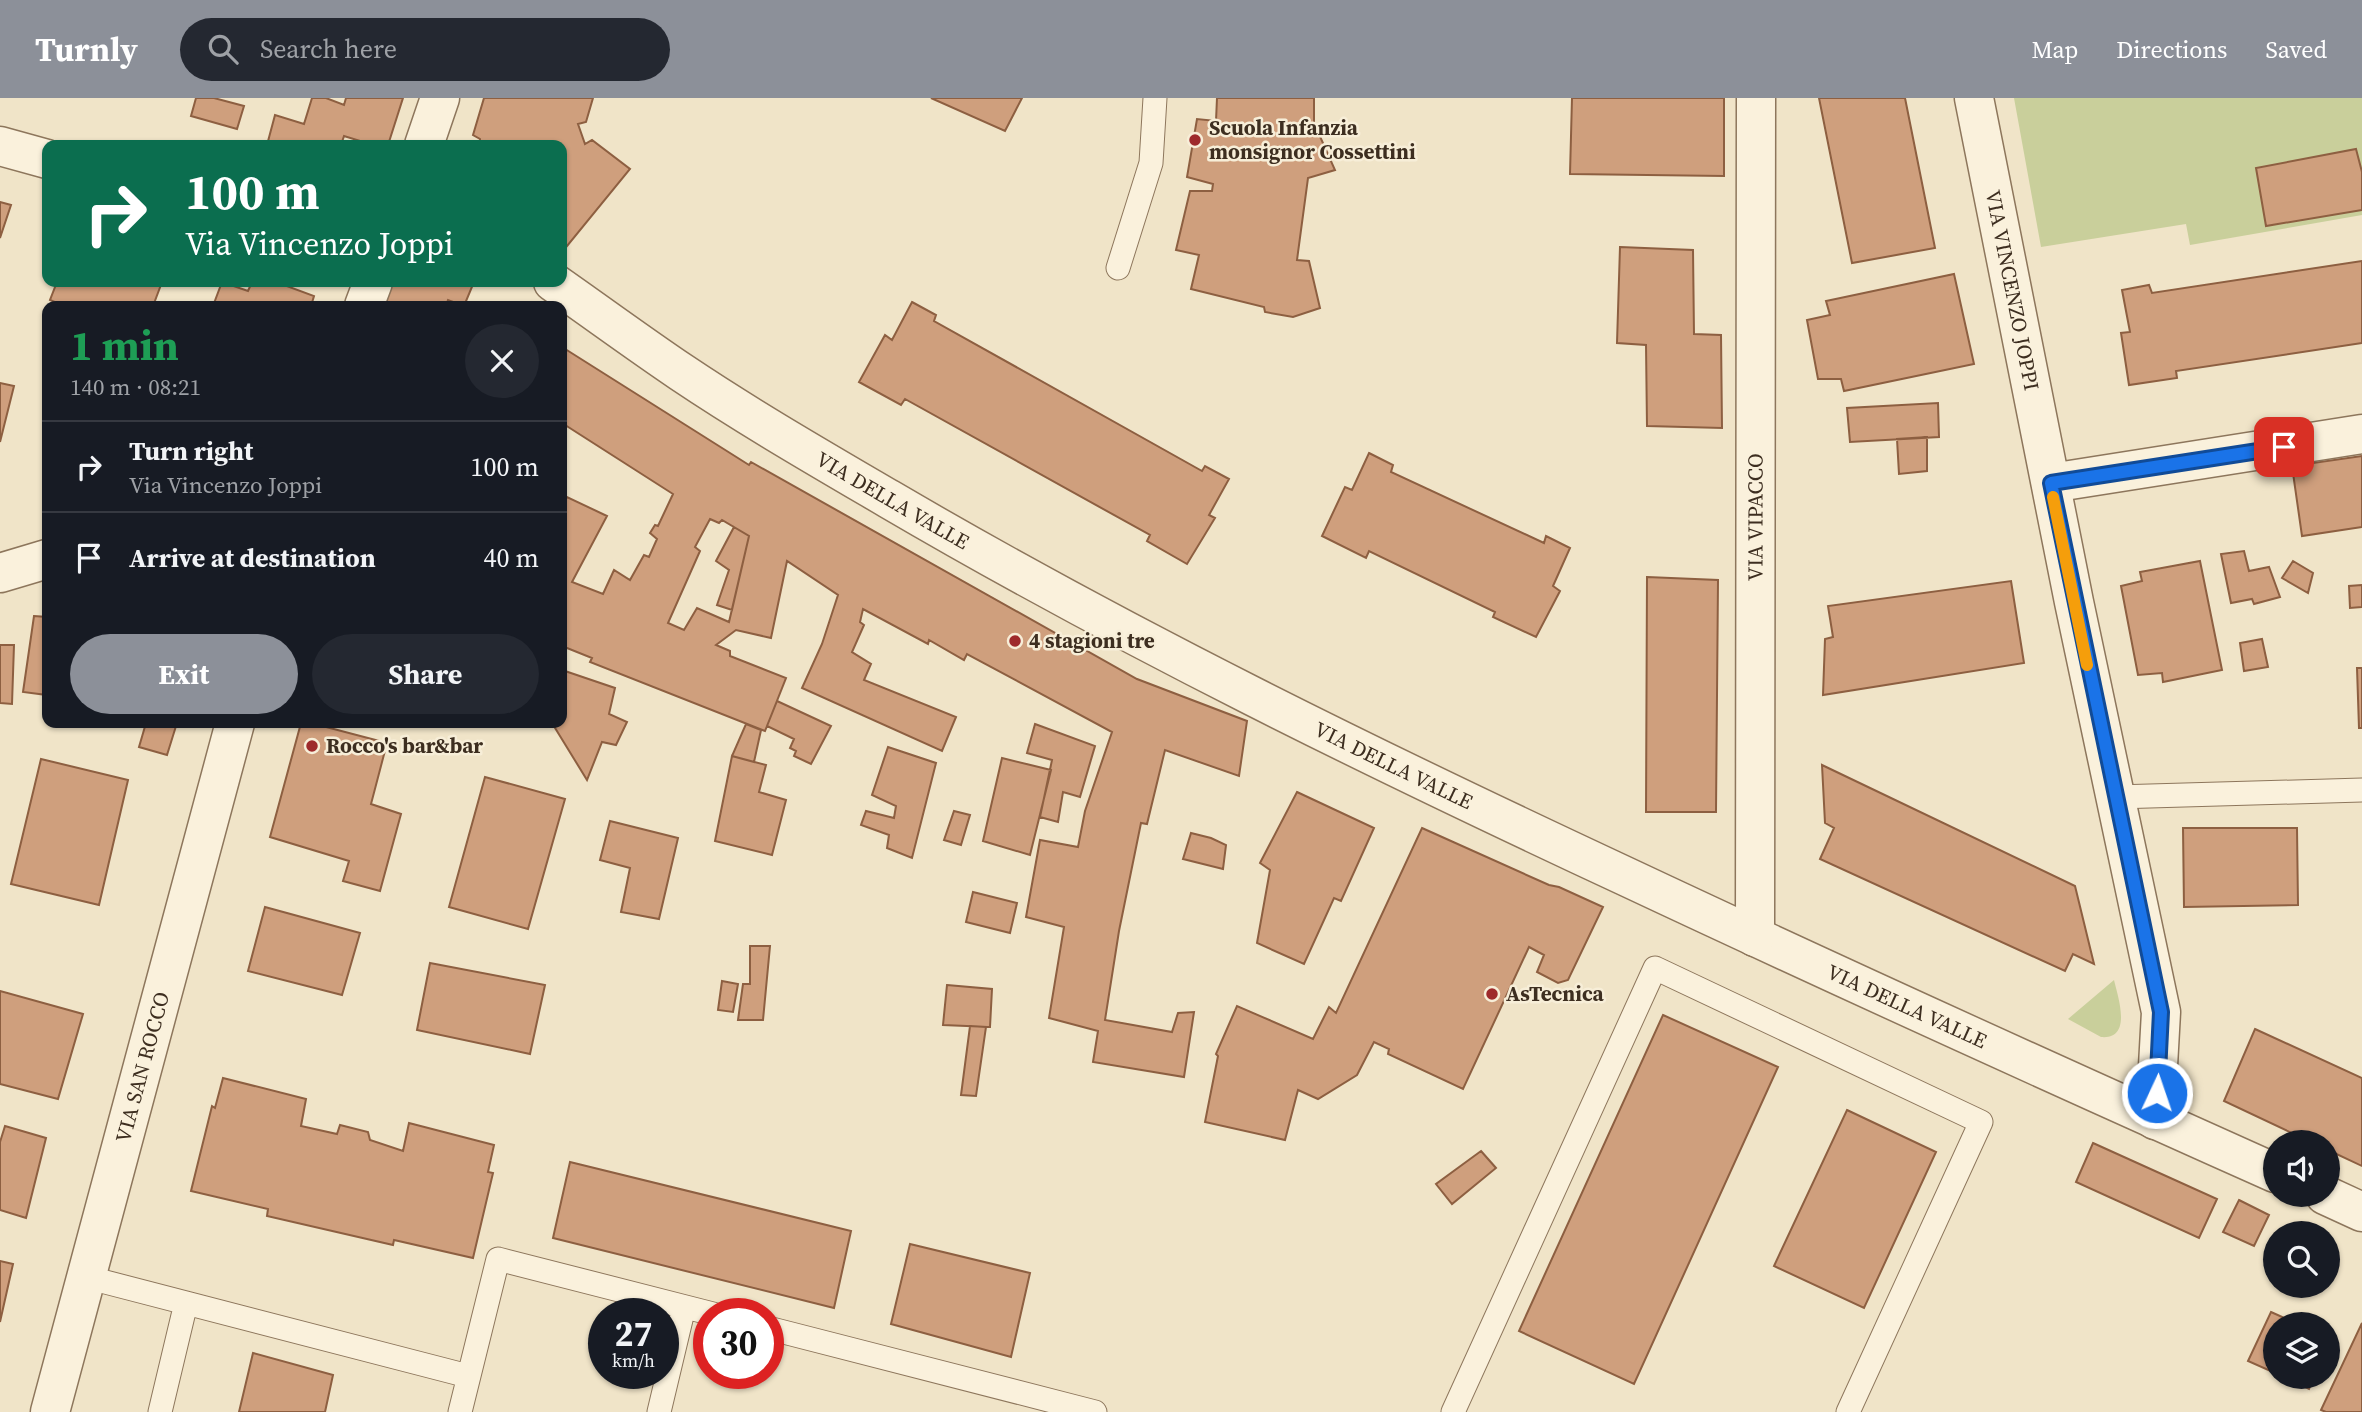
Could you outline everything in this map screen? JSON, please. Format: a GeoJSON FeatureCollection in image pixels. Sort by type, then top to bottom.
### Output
{"type":"FeatureCollection","features":[{"type":"Feature","properties":{"kind":"street"},"geometry":{"type":"LineString","coordinates":[[429,140],[440,98]]}},
{"type":"Feature","properties":{"kind":"street","name":"VIA VIPACCO"},"geometry":{"type":"LineString","coordinates":[[1755,937],[1756,98]]}},
{"type":"Feature","properties":{"kind":"street","name":"VIA VINCENZO JOPPI"},"geometry":{"type":"LineString","coordinates":[[1975,98],[2051,483],[2161,1012],[2155,1119]]}},
{"type":"Feature","properties":{"kind":"street"},"geometry":{"type":"LineString","coordinates":[[0,146],[42,158]]}},
{"type":"Feature","properties":{"kind":"street","name":"VIA DELLA VALLE"},"geometry":{"type":"LineString","coordinates":[[560,287],[682,373],[992,559],[1273,707],[1755,937],[2263,1168]]}},
{"type":"Feature","properties":{"kind":"street"},"geometry":{"type":"LineString","coordinates":[[2051,483],[2362,435]]}},
{"type":"Feature","properties":{"kind":"street"},"geometry":{"type":"LineString","coordinates":[[0,573],[42,560]]}},
{"type":"Feature","properties":{"kind":"street","name":"VIA SAN ROCCO"},"geometry":{"type":"LineString","coordinates":[[50,1412],[234,728]]}},
{"type":"Feature","properties":{"kind":"street"},"geometry":{"type":"LineString","coordinates":[[2340,1202],[2362,1212]]}},
{"type":"Feature","properties":{"kind":"lane"},"geometry":{"type":"LineString","coordinates":[[1118,268],[1151,163],[1155,98]]}},
{"type":"Feature","properties":{"kind":"lane"},"geometry":{"type":"LineString","coordinates":[[2115,797],[2362,790]]}},
{"type":"Feature","properties":{"kind":"lane"},"geometry":{"type":"LineString","coordinates":[[1453,1412],[1655,968],[1981,1122],[1848,1412]]}},
{"type":"Feature","properties":{"kind":"lane"},"geometry":{"type":"LineString","coordinates":[[460,1412],[498,1259],[693,1309]]}},
{"type":"Feature","properties":{"kind":"lane"},"geometry":{"type":"LineString","coordinates":[[86,1277],[468,1377]]}},
{"type":"Feature","properties":{"kind":"lane"},"geometry":{"type":"LineString","coordinates":[[160,1412],[186,1303]]}},
{"type":"Feature","properties":{"kind":"lane"},"geometry":{"type":"LineString","coordinates":[[659,1412],[684,1307]]}},
{"type":"Feature","properties":{"kind":"lane"},"geometry":{"type":"LineString","coordinates":[[784,1332],[1084,1411]]}},
{"type":"Feature","properties":{"kind":"green space"},"geometry":{"type":"Polygon","coordinates":[[[2014,98],[2362,98],[2362,215],[2190,245],[2186,224],[2041,247],[2014,98]]]}},
{"type":"Feature","properties":{"kind":"green space"},"geometry":{"type":"Polygon","coordinates":[[[2114,980],[2121,1016],[2117,1032],[2101,1037],[2068,1019],[2114,980]]]}},
{"type":"Feature","properties":{"kind":"building"},"geometry":{"type":"Polygon","coordinates":[[[196,98],[214,98],[244,106],[237,129],[191,116],[196,98]]]}},
{"type":"Feature","properties":{"kind":"building"},"geometry":{"type":"Polygon","coordinates":[[[312,98],[326,98],[344,105],[346,98],[403,98],[390,140],[357,140],[344,136],[343,140],[268,140],[275,115],[304,124],[312,98]]]}},
{"type":"Feature","properties":{"kind":"building"},"geometry":{"type":"Polygon","coordinates":[[[484,98],[593,98],[586,122],[578,124],[585,144],[592,140],[630,169],[567,246],[567,140],[480,140],[473,135],[484,98]]]}},
{"type":"Feature","properties":{"kind":"building"},"geometry":{"type":"Polygon","coordinates":[[[931,98],[1022,98],[1005,131],[931,98]]]}},
{"type":"Feature","properties":{"kind":"building"},"geometry":{"type":"Polygon","coordinates":[[[1217,98],[1314,98],[1314,123],[1335,170],[1308,178],[1297,260],[1309,261],[1320,308],[1293,317],[1265,312],[1264,307],[1191,289],[1199,255],[1176,250],[1190,191],[1212,191],[1213,184],[1187,177],[1197,119],[1216,121],[1217,98]]]}},
{"type":"Feature","properties":{"kind":"building"},"geometry":{"type":"Polygon","coordinates":[[[1572,98],[1724,98],[1724,176],[1570,174],[1572,98]]]}},
{"type":"Feature","properties":{"kind":"building"},"geometry":{"type":"Polygon","coordinates":[[[1819,98],[1905,98],[1935,248],[1852,263],[1819,98]]]}},
{"type":"Feature","properties":{"kind":"building"},"geometry":{"type":"Polygon","coordinates":[[[2356,149],[2362,172],[2362,210],[2266,226],[2256,168],[2356,149]]]}},
{"type":"Feature","properties":{"kind":"building"},"geometry":{"type":"Polygon","coordinates":[[[0,202],[11,205],[0,238],[0,202]]]}},
{"type":"Feature","properties":{"kind":"building"},"geometry":{"type":"Polygon","coordinates":[[[1620,247],[1693,250],[1694,334],[1721,335],[1722,428],[1647,426],[1646,345],[1617,343],[1620,247]]]}},
{"type":"Feature","properties":{"kind":"building"},"geometry":{"type":"Polygon","coordinates":[[[2362,261],[2362,343],[2176,371],[2177,378],[2129,385],[2121,333],[2130,332],[2122,290],[2149,285],[2152,293],[2362,261]]]}},
{"type":"Feature","properties":{"kind":"building"},"geometry":{"type":"Polygon","coordinates":[[[1954,274],[1974,364],[1844,391],[1841,379],[1818,379],[1807,320],[1830,315],[1826,301],[1954,274]]]}},
{"type":"Feature","properties":{"kind":"building"},"geometry":{"type":"Polygon","coordinates":[[[55,287],[160,287],[155,301],[50,300],[55,287]]]}},
{"type":"Feature","properties":{"kind":"building"},"geometry":{"type":"Polygon","coordinates":[[[220,287],[236,287],[248,291],[250,287],[290,287],[314,296],[312,301],[215,301],[220,287]]]}},
{"type":"Feature","properties":{"kind":"building"},"geometry":{"type":"Polygon","coordinates":[[[388,287],[472,287],[466,301],[384,301],[388,287]]]}},
{"type":"Feature","properties":{"kind":"building"},"geometry":{"type":"Polygon","coordinates":[[[912,302],[936,315],[934,321],[1202,471],[1205,466],[1229,479],[1209,515],[1215,518],[1187,564],[1147,541],[1150,535],[905,399],[901,405],[859,382],[885,335],[892,340],[912,302]]]}},
{"type":"Feature","properties":{"kind":"building"},"geometry":{"type":"Polygon","coordinates":[[[567,350],[749,465],[751,462],[1137,679],[1247,721],[1239,776],[1165,750],[1147,824],[1141,823],[1119,931],[1105,1020],[1172,1032],[1178,1013],[1194,1012],[1184,1077],[1093,1062],[1098,1031],[1049,1018],[1064,927],[1026,917],[1040,840],[1078,847],[1085,811],[1112,732],[967,654],[964,660],[863,609],[860,622],[864,625],[852,652],[871,664],[864,680],[956,717],[942,751],[802,688],[822,644],[838,595],[787,561],[771,638],[736,630],[716,645],[730,651],[730,656],[786,678],[765,731],[590,662],[592,658],[567,648],[567,497],[607,516],[572,582],[603,594],[614,570],[630,580],[644,555],[649,557],[657,539],[650,533],[655,525],[658,526],[673,494],[567,426],[567,350]],[[710,519],[695,547],[700,551],[668,623],[684,630],[697,608],[729,622],[749,536],[722,520],[719,523],[710,519]]]}},
{"type":"Feature","properties":{"kind":"building"},"geometry":{"type":"Polygon","coordinates":[[[0,383],[14,386],[0,442],[0,383]]]}},
{"type":"Feature","properties":{"kind":"building"},"geometry":{"type":"Polygon","coordinates":[[[1938,403],[1939,437],[1850,442],[1847,408],[1938,403]]]}},
{"type":"Feature","properties":{"kind":"building"},"geometry":{"type":"Polygon","coordinates":[[[1927,437],[1927,471],[1899,474],[1897,439],[1927,437]]]}},
{"type":"Feature","properties":{"kind":"building"},"geometry":{"type":"Polygon","coordinates":[[[1369,453],[1393,465],[1391,472],[1544,543],[1546,536],[1570,548],[1553,586],[1560,591],[1536,637],[1493,617],[1495,612],[1369,551],[1366,558],[1322,536],[1345,487],[1352,490],[1369,453]]]}},
{"type":"Feature","properties":{"kind":"building"},"geometry":{"type":"Polygon","coordinates":[[[2362,456],[2362,527],[2302,536],[2292,466],[2362,456]]]}},
{"type":"Feature","properties":{"kind":"building"},"geometry":{"type":"Polygon","coordinates":[[[734,527],[749,536],[732,610],[717,605],[729,570],[716,561],[734,527]]]}},
{"type":"Feature","properties":{"kind":"building"},"geometry":{"type":"Polygon","coordinates":[[[2244,551],[2249,571],[2269,567],[2280,597],[2254,604],[2252,599],[2231,603],[2221,554],[2244,551]]]}},
{"type":"Feature","properties":{"kind":"building"},"geometry":{"type":"Polygon","coordinates":[[[2200,561],[2222,670],[2163,682],[2162,673],[2138,675],[2121,586],[2142,581],[2140,572],[2200,561]]]}},
{"type":"Feature","properties":{"kind":"building"},"geometry":{"type":"Polygon","coordinates":[[[2293,561],[2313,573],[2308,593],[2282,578],[2293,561]]]}},
{"type":"Feature","properties":{"kind":"building"},"geometry":{"type":"Polygon","coordinates":[[[1647,577],[1718,580],[1716,812],[1646,812],[1647,577]]]}},
{"type":"Feature","properties":{"kind":"building"},"geometry":{"type":"Polygon","coordinates":[[[2011,581],[2024,663],[1823,695],[1825,639],[1833,637],[1828,606],[2011,581]]]}},
{"type":"Feature","properties":{"kind":"building"},"geometry":{"type":"Polygon","coordinates":[[[2362,585],[2362,607],[2350,608],[2349,586],[2362,585]]]}},
{"type":"Feature","properties":{"kind":"building"},"geometry":{"type":"Polygon","coordinates":[[[34,616],[42,617],[42,694],[23,692],[34,616]]]}},
{"type":"Feature","properties":{"kind":"building"},"geometry":{"type":"Polygon","coordinates":[[[2262,639],[2268,667],[2244,671],[2240,643],[2262,639]]]}},
{"type":"Feature","properties":{"kind":"building"},"geometry":{"type":"Polygon","coordinates":[[[0,645],[14,645],[12,704],[0,703],[0,645]]]}},
{"type":"Feature","properties":{"kind":"building"},"geometry":{"type":"Polygon","coordinates":[[[2357,668],[2362,668],[2362,728],[2359,728],[2357,668]]]}},
{"type":"Feature","properties":{"kind":"building"},"geometry":{"type":"Polygon","coordinates":[[[567,672],[615,688],[609,714],[627,722],[616,745],[602,742],[587,780],[555,728],[567,728],[567,672]]]}},
{"type":"Feature","properties":{"kind":"building"},"geometry":{"type":"Polygon","coordinates":[[[777,701],[831,726],[811,764],[794,756],[796,751],[790,748],[794,739],[767,726],[777,701]]]}},
{"type":"Feature","properties":{"kind":"building"},"geometry":{"type":"Polygon","coordinates":[[[746,724],[761,730],[754,762],[732,756],[746,724]]]}},
{"type":"Feature","properties":{"kind":"building"},"geometry":{"type":"Polygon","coordinates":[[[1035,724],[1095,746],[1080,797],[1063,792],[1058,822],[1040,817],[1052,760],[1027,753],[1035,724]]]}},
{"type":"Feature","properties":{"kind":"building"},"geometry":{"type":"Polygon","coordinates":[[[145,728],[175,728],[167,755],[139,747],[145,728]]]}},
{"type":"Feature","properties":{"kind":"building"},"geometry":{"type":"Polygon","coordinates":[[[300,728],[330,728],[387,743],[371,804],[401,814],[380,891],[343,881],[349,861],[270,837],[300,728]]]}},
{"type":"Feature","properties":{"kind":"building"},"geometry":{"type":"Polygon","coordinates":[[[888,747],[936,763],[912,858],[887,848],[889,835],[861,825],[866,811],[894,818],[896,806],[872,795],[888,747]]]}},
{"type":"Feature","properties":{"kind":"building"},"geometry":{"type":"Polygon","coordinates":[[[732,756],[766,765],[759,792],[786,800],[772,855],[715,841],[732,756]]]}},
{"type":"Feature","properties":{"kind":"building"},"geometry":{"type":"Polygon","coordinates":[[[1002,758],[1051,770],[1030,855],[983,841],[1002,758]]]}},
{"type":"Feature","properties":{"kind":"building"},"geometry":{"type":"Polygon","coordinates":[[[41,759],[128,780],[99,905],[11,884],[41,759]]]}},
{"type":"Feature","properties":{"kind":"building"},"geometry":{"type":"Polygon","coordinates":[[[1822,765],[2075,886],[2094,964],[2073,954],[2065,971],[1820,859],[1834,828],[1825,823],[1822,765]]]}},
{"type":"Feature","properties":{"kind":"building"},"geometry":{"type":"Polygon","coordinates":[[[485,777],[565,799],[528,929],[449,907],[485,777]]]}},
{"type":"Feature","properties":{"kind":"building"},"geometry":{"type":"Polygon","coordinates":[[[1297,792],[1374,828],[1341,901],[1334,898],[1304,964],[1257,943],[1270,870],[1260,863],[1297,792]]]}},
{"type":"Feature","properties":{"kind":"building"},"geometry":{"type":"Polygon","coordinates":[[[954,811],[970,815],[961,845],[944,840],[954,811]]]}},
{"type":"Feature","properties":{"kind":"building"},"geometry":{"type":"Polygon","coordinates":[[[610,821],[678,838],[659,919],[621,912],[630,868],[600,860],[610,821]]]}},
{"type":"Feature","properties":{"kind":"building"},"geometry":{"type":"Polygon","coordinates":[[[1422,828],[1603,907],[1568,980],[1558,983],[1537,972],[1544,955],[1529,947],[1463,1089],[1388,1054],[1389,1049],[1374,1042],[1357,1075],[1318,1099],[1298,1090],[1285,1140],[1205,1122],[1218,1056],[1216,1054],[1237,1006],[1313,1039],[1329,1007],[1336,1013],[1422,828]]]}},
{"type":"Feature","properties":{"kind":"building"},"geometry":{"type":"Polygon","coordinates":[[[2183,828],[2297,828],[2298,905],[2184,907],[2183,828]]]}},
{"type":"Feature","properties":{"kind":"building"},"geometry":{"type":"Polygon","coordinates":[[[1191,833],[1226,845],[1223,869],[1183,859],[1191,833]]]}},
{"type":"Feature","properties":{"kind":"building"},"geometry":{"type":"Polygon","coordinates":[[[973,892],[1017,903],[1010,933],[966,922],[973,892]]]}},
{"type":"Feature","properties":{"kind":"building"},"geometry":{"type":"Polygon","coordinates":[[[265,907],[360,933],[342,995],[248,971],[265,907]]]}},
{"type":"Feature","properties":{"kind":"building"},"geometry":{"type":"Polygon","coordinates":[[[750,946],[770,946],[763,1020],[738,1020],[743,984],[750,984],[750,946]]]}},
{"type":"Feature","properties":{"kind":"building"},"geometry":{"type":"Polygon","coordinates":[[[430,963],[545,985],[530,1054],[417,1030],[430,963]]]}},
{"type":"Feature","properties":{"kind":"building"},"geometry":{"type":"Polygon","coordinates":[[[722,981],[738,984],[733,1012],[718,1010],[722,981]]]}},
{"type":"Feature","properties":{"kind":"building"},"geometry":{"type":"Polygon","coordinates":[[[947,985],[992,989],[990,1027],[943,1025],[947,985]]]}},
{"type":"Feature","properties":{"kind":"building"},"geometry":{"type":"Polygon","coordinates":[[[0,991],[83,1014],[58,1099],[0,1084],[0,991]]]}},
{"type":"Feature","properties":{"kind":"building"},"geometry":{"type":"Polygon","coordinates":[[[1663,1015],[1778,1067],[1634,1384],[1519,1331],[1663,1015]]]}},
{"type":"Feature","properties":{"kind":"building"},"geometry":{"type":"Polygon","coordinates":[[[970,1026],[986,1027],[976,1096],[961,1095],[970,1026]]]}},
{"type":"Feature","properties":{"kind":"building"},"geometry":{"type":"Polygon","coordinates":[[[2255,1029],[2362,1078],[2362,1166],[2340,1156],[2340,1130],[2285,1130],[2224,1101],[2255,1029]]]}},
{"type":"Feature","properties":{"kind":"building"},"geometry":{"type":"Polygon","coordinates":[[[223,1078],[306,1099],[301,1126],[337,1134],[340,1125],[368,1132],[370,1140],[403,1151],[409,1123],[494,1145],[488,1172],[493,1173],[473,1258],[394,1240],[393,1245],[267,1216],[268,1209],[191,1191],[212,1106],[215,1108],[223,1078]]]}},
{"type":"Feature","properties":{"kind":"building"},"geometry":{"type":"Polygon","coordinates":[[[1847,1110],[1936,1152],[1864,1308],[1774,1266],[1847,1110]]]}},
{"type":"Feature","properties":{"kind":"building"},"geometry":{"type":"Polygon","coordinates":[[[5,1126],[46,1138],[26,1218],[0,1210],[0,1142],[5,1126]]]}},
{"type":"Feature","properties":{"kind":"building"},"geometry":{"type":"Polygon","coordinates":[[[2093,1143],[2217,1199],[2199,1238],[2076,1182],[2093,1143]]]}},
{"type":"Feature","properties":{"kind":"building"},"geometry":{"type":"Polygon","coordinates":[[[1481,1151],[1496,1168],[1452,1204],[1436,1184],[1481,1151]]]}},
{"type":"Feature","properties":{"kind":"building"},"geometry":{"type":"Polygon","coordinates":[[[570,1162],[851,1231],[834,1308],[553,1238],[570,1162]]]}},
{"type":"Feature","properties":{"kind":"building"},"geometry":{"type":"Polygon","coordinates":[[[2239,1200],[2269,1215],[2266,1221],[2263,1221],[2263,1227],[2254,1246],[2223,1232],[2239,1200]]]}},
{"type":"Feature","properties":{"kind":"building"},"geometry":{"type":"Polygon","coordinates":[[[910,1244],[1030,1273],[1011,1357],[891,1324],[910,1244]]]}},
{"type":"Feature","properties":{"kind":"building"},"geometry":{"type":"Polygon","coordinates":[[[0,1261],[13,1264],[0,1322],[0,1261]]]}},
{"type":"Feature","properties":{"kind":"building"},"geometry":{"type":"Polygon","coordinates":[[[2362,1323],[2362,1412],[2321,1410],[2331,1389],[2340,1389],[2340,1370],[2362,1323]]]}},
{"type":"Feature","properties":{"kind":"building"},"geometry":{"type":"Polygon","coordinates":[[[2263,1329],[2263,1368],[2248,1361],[2263,1329]]]}},
{"type":"Feature","properties":{"kind":"building"},"geometry":{"type":"Polygon","coordinates":[[[253,1353],[333,1375],[325,1412],[239,1412],[253,1353]]]}},
{"type":"Feature","properties":{"kind":"slow traffic"},"geometry":{"type":"LineString","coordinates":[[2053,497],[2087,665]]}},
{"type":"Feature","properties":{"kind":"place","name":"Scuola Infanzia monsignor Cossettini"},"geometry":{"type":"Point","coordinates":[1195,140]}},
{"type":"Feature","properties":{"kind":"place","name":"4 stagioni tre"},"geometry":{"type":"Point","coordinates":[1015,641]}},
{"type":"Feature","properties":{"kind":"place","name":"Rocco's bar&bar"},"geometry":{"type":"Point","coordinates":[312,746]}},
{"type":"Feature","properties":{"kind":"place","name":"AsTecnica"},"geometry":{"type":"Point","coordinates":[1492,994]}},
{"type":"Feature","properties":{"kind":"route"},"geometry":{"type":"LineString","coordinates":[[2157,1093],[2161,1012],[2051,483],[2284,447]]}}]}
